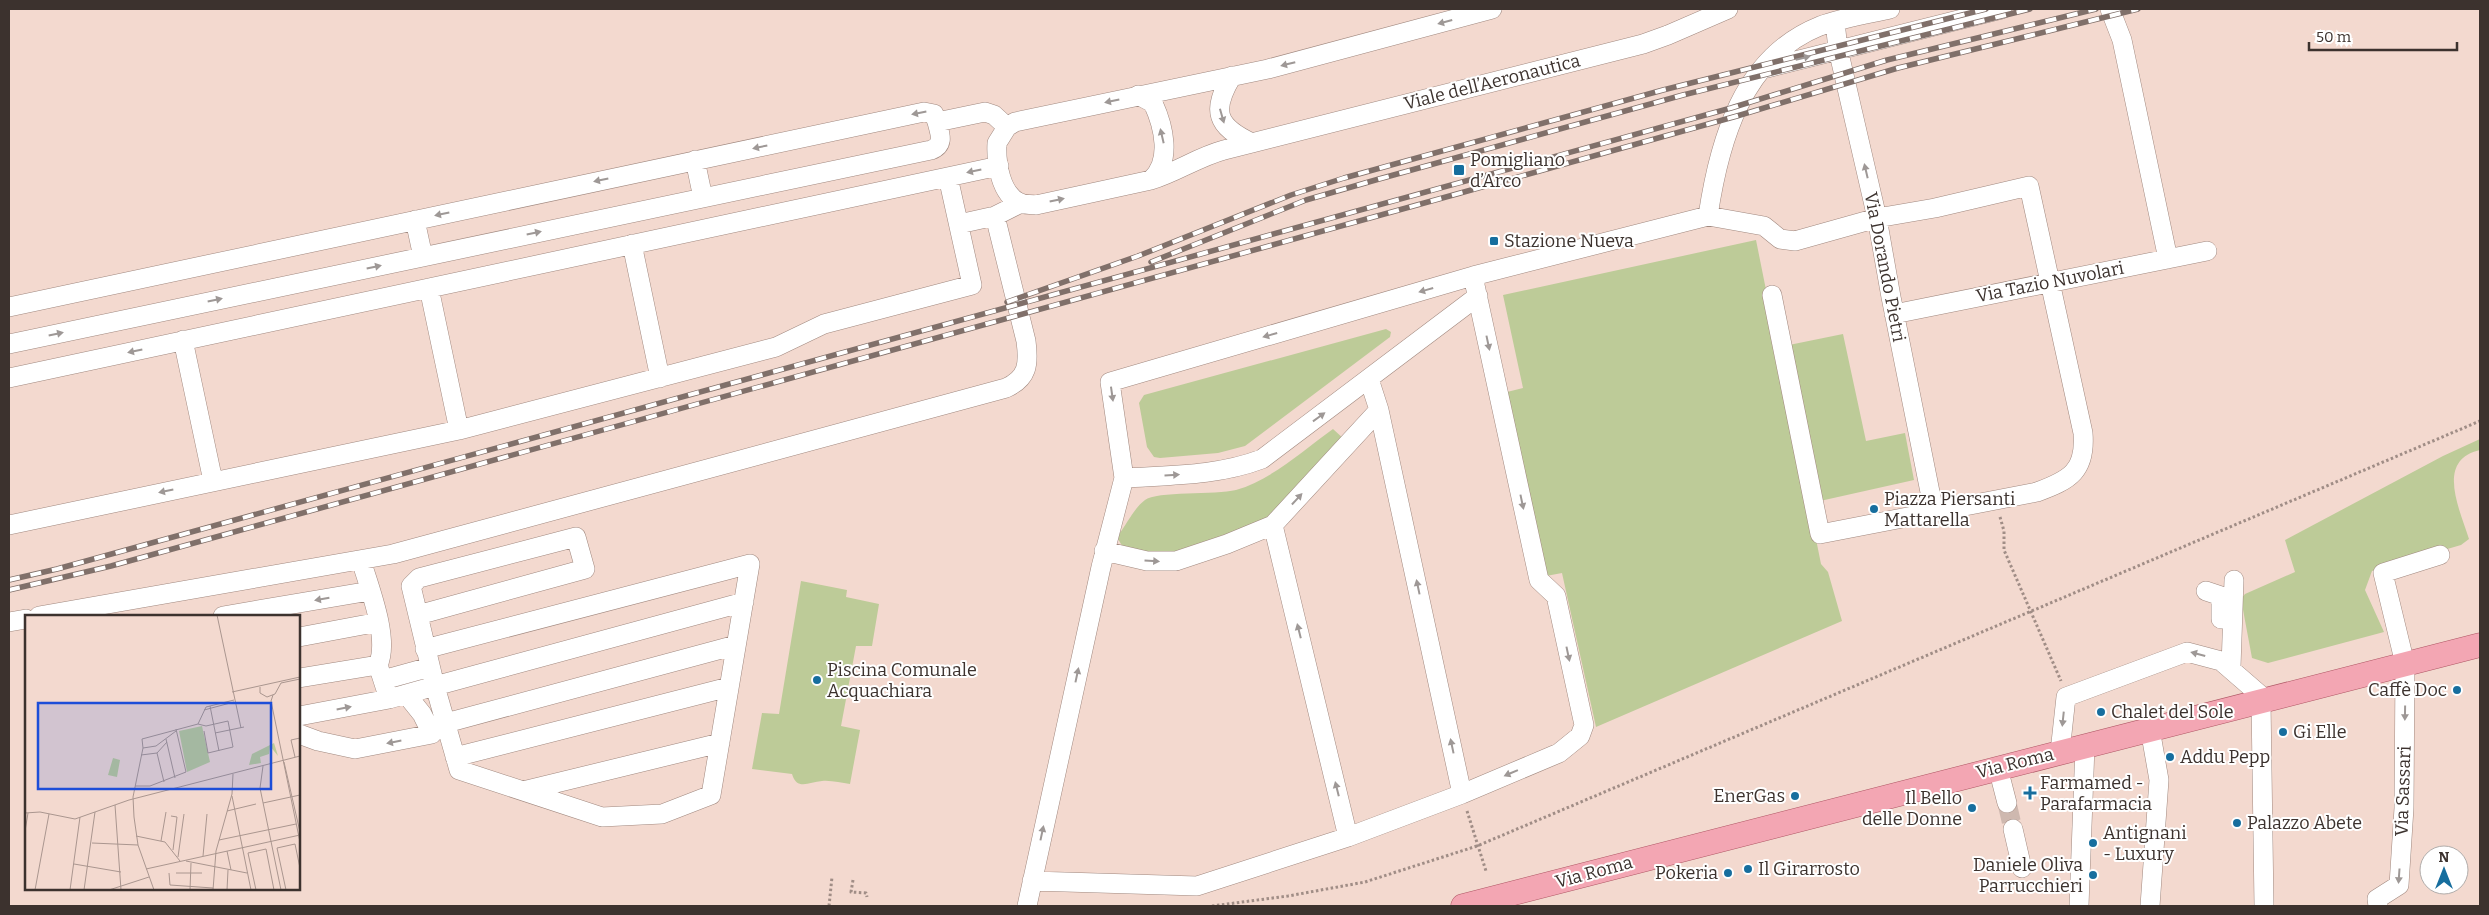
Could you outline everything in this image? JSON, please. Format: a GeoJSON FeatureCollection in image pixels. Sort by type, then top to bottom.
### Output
{"type":"FeatureCollection","features":[{"type":"Feature","properties":{"kind":"main road","name":"Via Roma"},"geometry":{"type":"LineString","coordinates":[[1463,906],[2480,645]]}},
{"type":"Feature","properties":{"kind":"street"},"geometry":{"type":"LineString","coordinates":[[959,224],[995,216],[1020,203],[1010,195],[1004,185],[999,166],[997,143],[1004,132],[1024,120],[1323,55],[1492,9]]}},
{"type":"Feature","properties":{"kind":"street","name":"Viale dell’Aeronautica"},"geometry":{"type":"LineString","coordinates":[[1020,203],[1036,205],[1152,180],[1170,174],[1205,155],[1642,44],[1728,9]]}},
{"type":"Feature","properties":{"kind":"street"},"geometry":{"type":"LineString","coordinates":[[1708,216],[1715,171],[1739,101],[1758,74],[1798,38],[1819,26],[1890,9]]}},
{"type":"Feature","properties":{"kind":"street"},"geometry":{"type":"LineString","coordinates":[[1758,74],[1768,67],[2002,9]]}},
{"type":"Feature","properties":{"kind":"street"},"geometry":{"type":"LineString","coordinates":[[2110,9],[2122,40],[2168,258]]}},
{"type":"Feature","properties":{"kind":"street","name":"Via Dorando Pietri"},"geometry":{"type":"LineString","coordinates":[[1835,22],[1838,49],[1878,218],[1894,314],[1934,512]]}},
{"type":"Feature","properties":{"kind":"street"},"geometry":{"type":"LineString","coordinates":[[1232,76],[1221,97],[1220,114],[1228,130],[1252,143]]}},
{"type":"Feature","properties":{"kind":"street"},"geometry":{"type":"LineString","coordinates":[[1138,95],[1153,103],[1164,142],[1164,163],[1159,173],[1152,180]]}},
{"type":"Feature","properties":{"kind":"street"},"geometry":{"type":"LineString","coordinates":[[9,306],[924,112],[934,114],[941,142],[939,146],[931,150],[9,344]]}},
{"type":"Feature","properties":{"kind":"street"},"geometry":{"type":"LineString","coordinates":[[938,126],[985,112],[994,115],[1004,132]]}},
{"type":"Feature","properties":{"kind":"street"},"geometry":{"type":"LineString","coordinates":[[694,160],[703,198]]}},
{"type":"Feature","properties":{"kind":"street"},"geometry":{"type":"LineString","coordinates":[[9,378],[999,166]]}},
{"type":"Feature","properties":{"kind":"street"},"geometry":{"type":"LineString","coordinates":[[9,525],[459,430],[776,347],[824,324],[972,285],[948,177]]}},
{"type":"Feature","properties":{"kind":"street"},"geometry":{"type":"LineString","coordinates":[[1027,906],[1103,559],[1124,478],[1110,382],[1473,276],[1708,216],[1764,226],[1780,239],[1795,241],[1878,218],[1935,208],[2029,186],[2083,433],[2081,462],[2069,477],[2056,485],[2037,492],[1820,534],[1772,295]]}},
{"type":"Feature","properties":{"kind":"street"},"geometry":{"type":"LineString","coordinates":[[45,615],[361,560],[429,545],[1006,388],[1017,383],[1027,365],[1026,341],[995,216]]}},
{"type":"Feature","properties":{"kind":"street"},"geometry":{"type":"LineString","coordinates":[[415,220],[423,257]]}},
{"type":"Feature","properties":{"kind":"street"},"geometry":{"type":"LineString","coordinates":[[632,244],[660,378]]}},
{"type":"Feature","properties":{"kind":"street","name":"Via Tazio Nuvolari"},"geometry":{"type":"LineString","coordinates":[[1894,314],[2050,281],[2207,251]]}},
{"type":"Feature","properties":{"kind":"street"},"geometry":{"type":"LineString","coordinates":[[1032,881],[1197,886],[1348,837],[1462,794],[1559,752],[1580,736],[1584,726],[1556,596],[1539,580],[1473,276]]}},
{"type":"Feature","properties":{"kind":"street"},"geometry":{"type":"LineString","coordinates":[[429,288],[459,430]]}},
{"type":"Feature","properties":{"kind":"street"},"geometry":{"type":"LineString","coordinates":[[1124,478],[1214,473],[1262,458],[1478,296]]}},
{"type":"Feature","properties":{"kind":"street"},"geometry":{"type":"LineString","coordinates":[[183,340],[213,481]]}},
{"type":"Feature","properties":{"kind":"street"},"geometry":{"type":"LineString","coordinates":[[1369,379],[1379,410],[1462,794]]}},
{"type":"Feature","properties":{"kind":"street"},"geometry":{"type":"LineString","coordinates":[[1103,559],[1176,561],[1227,544],[1273,525],[1379,410]]}},
{"type":"Feature","properties":{"kind":"street"},"geometry":{"type":"LineString","coordinates":[[1273,525],[1348,837]]}},
{"type":"Feature","properties":{"kind":"street"},"geometry":{"type":"LineString","coordinates":[[418,615],[585,570],[576,537],[419,578],[411,586],[435,686],[439,729]]}},
{"type":"Feature","properties":{"kind":"street"},"geometry":{"type":"LineString","coordinates":[[2405,664],[2383,573],[2440,556]]}},
{"type":"Feature","properties":{"kind":"street"},"geometry":{"type":"LineString","coordinates":[[361,560],[379,622],[382,657],[381,673],[397,697],[422,714],[439,729],[455,757],[459,770],[602,818],[662,814],[711,795],[750,564],[425,649]]}},
{"type":"Feature","properties":{"kind":"street"},"geometry":{"type":"LineString","coordinates":[[2226,664],[2234,580]]}},
{"type":"Feature","properties":{"kind":"street"},"geometry":{"type":"LineString","coordinates":[[229,615],[370,591]]}},
{"type":"Feature","properties":{"kind":"street"},"geometry":{"type":"LineString","coordinates":[[2206,591],[2221,596],[2226,664]]}},
{"type":"Feature","properties":{"kind":"street"},"geometry":{"type":"LineString","coordinates":[[300,716],[397,697],[744,602]]}},
{"type":"Feature","properties":{"kind":"street"},"geometry":{"type":"LineString","coordinates":[[9,622],[25,618]]}},
{"type":"Feature","properties":{"kind":"street"},"geometry":{"type":"LineString","coordinates":[[300,637],[379,622]]}},
{"type":"Feature","properties":{"kind":"street"},"geometry":{"type":"LineString","coordinates":[[300,734],[318,741],[355,749],[439,729],[736,645]]}},
{"type":"Feature","properties":{"kind":"street"},"geometry":{"type":"LineString","coordinates":[[2060,752],[2066,697],[2187,652],[2226,664],[2264,700],[2264,906]]}},
{"type":"Feature","properties":{"kind":"street","name":"Via Sassari"},"geometry":{"type":"LineString","coordinates":[[2378,906],[2377,899],[2399,885],[2404,808],[2405,664]]}},
{"type":"Feature","properties":{"kind":"street"},"geometry":{"type":"LineString","coordinates":[[300,678],[381,673],[430,667]]}},
{"type":"Feature","properties":{"kind":"street"},"geometry":{"type":"LineString","coordinates":[[455,757],[729,687]]}},
{"type":"Feature","properties":{"kind":"street"},"geometry":{"type":"LineString","coordinates":[[2150,729],[2159,780],[2150,906]]}},
{"type":"Feature","properties":{"kind":"street"},"geometry":{"type":"LineString","coordinates":[[523,791],[720,743]]}},
{"type":"Feature","properties":{"kind":"street"},"geometry":{"type":"LineString","coordinates":[[2079,906],[2085,746]]}},
{"type":"Feature","properties":{"kind":"street"},"geometry":{"type":"LineString","coordinates":[[1998,768],[2007,803]]}},
{"type":"Feature","properties":{"kind":"street"},"geometry":{"type":"LineString","coordinates":[[2013,829],[2022,868]]}},
{"type":"Feature","properties":{"kind":"path"},"geometry":{"type":"LineString","coordinates":[[1212,906],[1288,896],[1365,882],[1477,846],[2480,421]]}},
{"type":"Feature","properties":{"kind":"path"},"geometry":{"type":"LineString","coordinates":[[1995,500],[2004,531],[2004,550],[2062,684]]}},
{"type":"Feature","properties":{"kind":"path"},"geometry":{"type":"LineString","coordinates":[[1462,794],[1486,871]]}},
{"type":"Feature","properties":{"kind":"path"},"geometry":{"type":"LineString","coordinates":[[829,906],[832,876]]}},
{"type":"Feature","properties":{"kind":"path"},"geometry":{"type":"LineString","coordinates":[[853,880],[852,892],[866,894],[867,897]]}},
{"type":"Feature","properties":{"kind":"green space"},"geometry":{"type":"Polygon","coordinates":[[[1756,240],[1821,564],[1828,572],[1842,621],[1596,727],[1562,573],[1546,576],[1507,392],[1523,388],[1503,295],[1756,240]]]}},
{"type":"Feature","properties":{"kind":"green space"},"geometry":{"type":"Polygon","coordinates":[[[1386,329],[1391,332],[1390,337],[1245,446],[1218,453],[1160,458],[1154,457],[1147,447],[1139,403],[1144,395],[1386,329]]]}},
{"type":"Feature","properties":{"kind":"green space"},"geometry":{"type":"Polygon","coordinates":[[[1843,334],[1866,441],[1905,433],[1914,480],[1820,501],[1789,345],[1843,334]]]}},
{"type":"Feature","properties":{"kind":"green space"},"geometry":{"type":"Polygon","coordinates":[[[1333,429],[1345,440],[1272,517],[1173,555],[1124,549],[1118,539],[1119,534],[1134,512],[1145,500],[1161,495],[1236,490],[1250,485],[1287,464],[1333,429]]]}},
{"type":"Feature","properties":{"kind":"green space"},"geometry":{"type":"Polygon","coordinates":[[[2480,439],[2480,450],[2466,456],[2458,464],[2454,475],[2457,501],[2469,539],[2461,545],[2372,571],[2365,590],[2384,632],[2268,663],[2252,658],[2241,599],[2245,594],[2295,572],[2285,540],[2443,456],[2480,439]]]}},
{"type":"Feature","properties":{"kind":"green space","name":"Piscina Comunale Acquachiara"},"geometry":{"type":"Polygon","coordinates":[[[801,581],[847,590],[846,597],[879,604],[872,646],[856,646],[841,726],[860,730],[850,784],[825,781],[800,784],[794,779],[792,774],[752,769],[762,713],[779,714],[801,581]]]}},
{"type":"Feature","properties":{"kind":"tunnel"},"geometry":{"type":"LineString","coordinates":[[2007,803],[2013,829]]}},
{"type":"Feature","properties":{"kind":"railway"},"geometry":{"type":"LineString","coordinates":[[1007,302],[1138,256],[1291,195],[1344,178],[1663,90],[1986,9]]}},
{"type":"Feature","properties":{"kind":"railway"},"geometry":{"type":"LineString","coordinates":[[1151,262],[1306,200],[1683,95],[2030,9]]}},
{"type":"Feature","properties":{"kind":"railway"},"geometry":{"type":"LineString","coordinates":[[9,580],[57,569],[1731,108],[1887,60],[2096,9]]}},
{"type":"Feature","properties":{"kind":"railway"},"geometry":{"type":"LineString","coordinates":[[9,590],[111,566],[1737,116],[1898,68],[2138,9]]}},
{"type":"Feature","properties":{"kind":"place","name":"Pomigliano d’Arco"},"geometry":{"type":"Point","coordinates":[1459,170]}},
{"type":"Feature","properties":{"kind":"place","name":"Stazione Nueva"},"geometry":{"type":"Point","coordinates":[1494,241]}},
{"type":"Feature","properties":{"kind":"place","name":"Piazza Piersanti Mattarella"},"geometry":{"type":"Point","coordinates":[1874,509]}},
{"type":"Feature","properties":{"kind":"place","name":"Piscina Comunale Acquachiara"},"geometry":{"type":"Point","coordinates":[817,680]}},
{"type":"Feature","properties":{"kind":"place","name":"Caffè Doc"},"geometry":{"type":"Point","coordinates":[2457,690]}},
{"type":"Feature","properties":{"kind":"place","name":"Chalet del Sole"},"geometry":{"type":"Point","coordinates":[2101,712]}},
{"type":"Feature","properties":{"kind":"place","name":"Gi Elle"},"geometry":{"type":"Point","coordinates":[2283,732]}},
{"type":"Feature","properties":{"kind":"place","name":"Addu Pepp"},"geometry":{"type":"Point","coordinates":[2170,757]}},
{"type":"Feature","properties":{"kind":"place","name":"Farmamed - Parafarmacia"},"geometry":{"type":"Point","coordinates":[2030,793]}},
{"type":"Feature","properties":{"kind":"place","name":"EnerGas"},"geometry":{"type":"Point","coordinates":[1795,796]}},
{"type":"Feature","properties":{"kind":"place","name":"Il Bello delle Donne"},"geometry":{"type":"Point","coordinates":[1972,808]}},
{"type":"Feature","properties":{"kind":"place","name":"Palazzo Abete"},"geometry":{"type":"Point","coordinates":[2237,823]}},
{"type":"Feature","properties":{"kind":"place","name":"Antignani - Luxury"},"geometry":{"type":"Point","coordinates":[2093,843]}},
{"type":"Feature","properties":{"kind":"place","name":"Il Girarrosto"},"geometry":{"type":"Point","coordinates":[1748,869]}},
{"type":"Feature","properties":{"kind":"place","name":"Pokeria"},"geometry":{"type":"Point","coordinates":[1728,873]}},
{"type":"Feature","properties":{"kind":"place","name":"Daniele Oliva Parrucchieri"},"geometry":{"type":"Point","coordinates":[2093,875]}}]}
